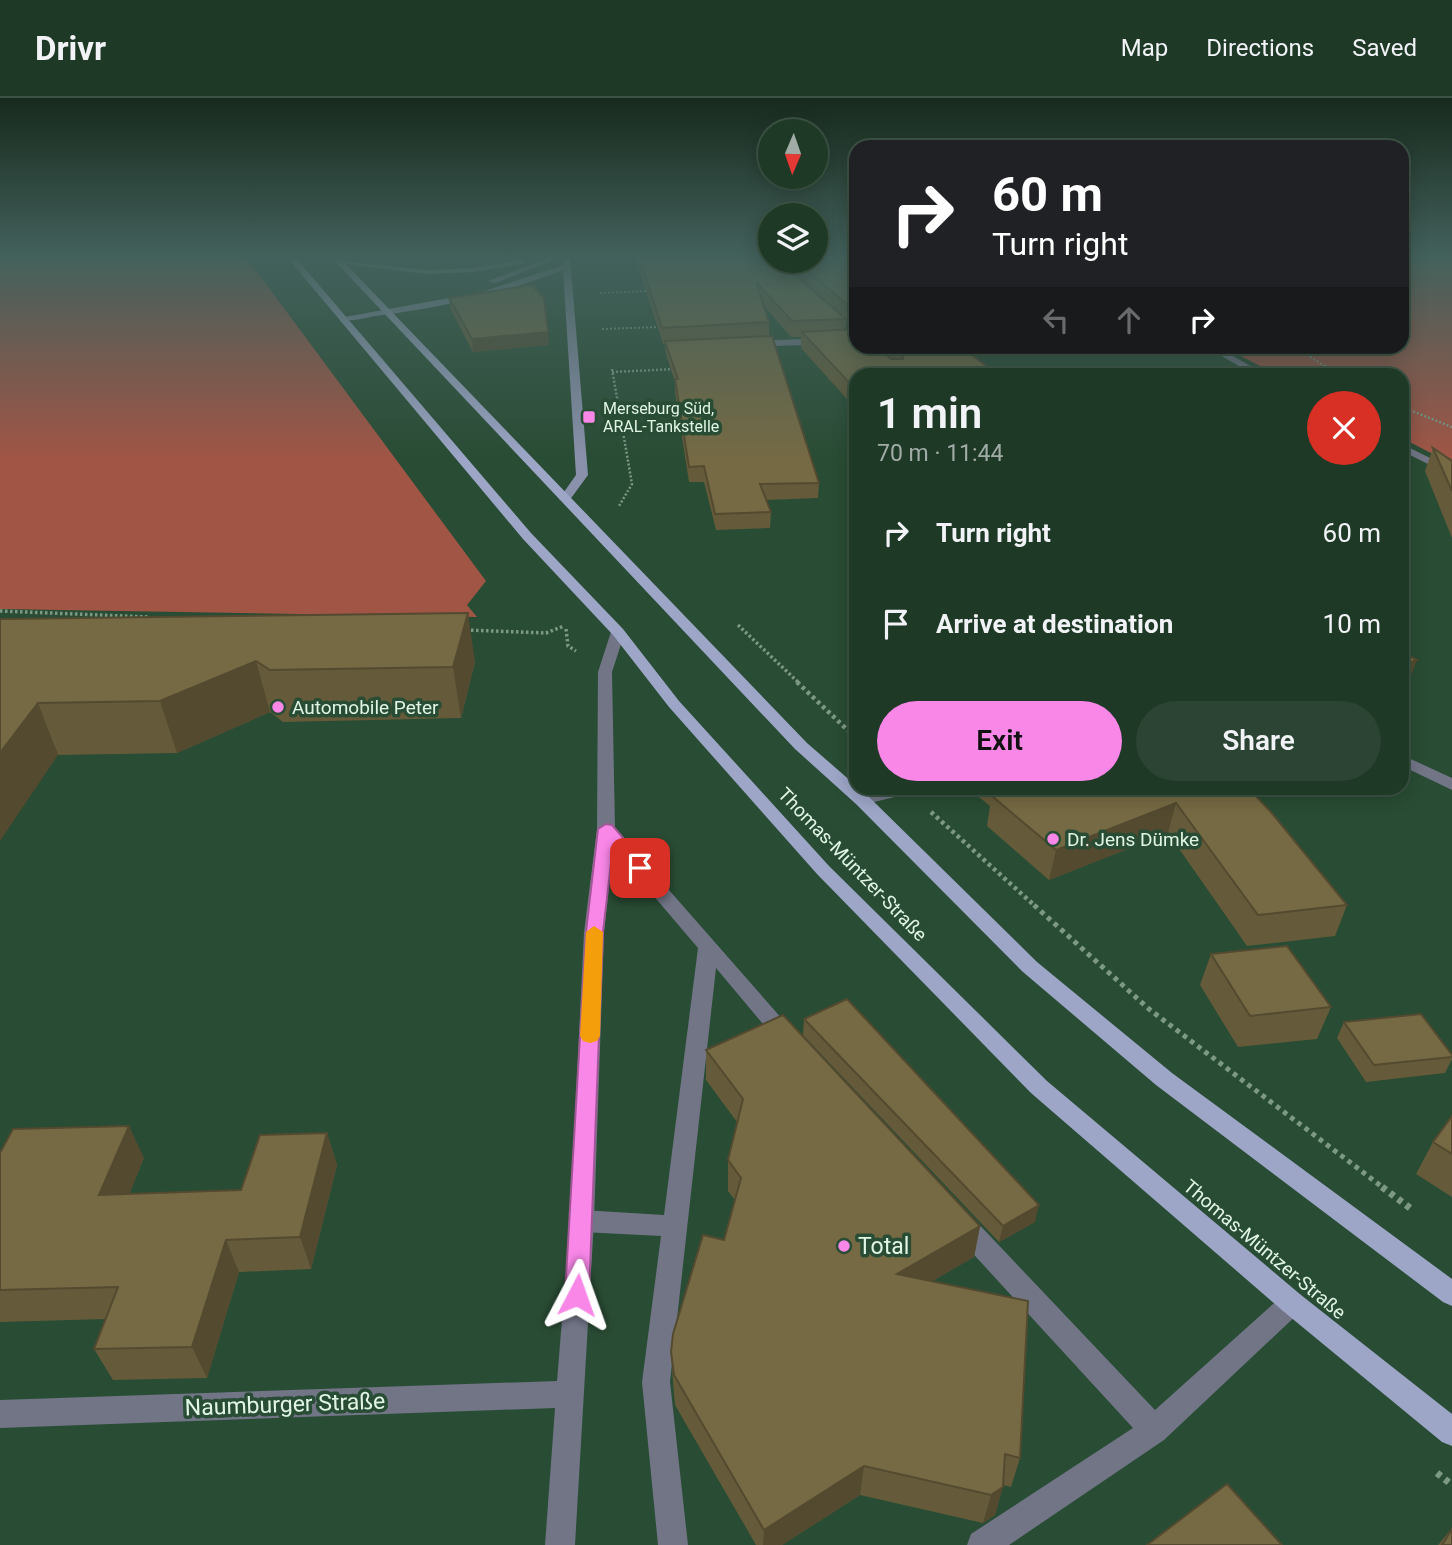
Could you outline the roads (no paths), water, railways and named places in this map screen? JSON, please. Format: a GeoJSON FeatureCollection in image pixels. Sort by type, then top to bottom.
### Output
{"type":"FeatureCollection","features":[{"type":"Feature","properties":{"kind":"main road","name":"Thomas-Müntzer-Straße"},"geometry":{"type":"LineString","coordinates":[[348,325],[527,536],[618,632],[674,704],[823,870],[1039,1087],[1292,1303],[1452,1432]]}},
{"type":"Feature","properties":{"kind":"main road"},"geometry":{"type":"LineString","coordinates":[[399,325],[802,746],[849,788]]}},
{"type":"Feature","properties":{"kind":"main road"},"geometry":{"type":"LineString","coordinates":[[856,795],[1030,967],[1164,1079],[1452,1294]]}},
{"type":"Feature","properties":{"kind":"street"},"geometry":{"type":"LineString","coordinates":[[565,499],[582,475],[571,325]]}},
{"type":"Feature","properties":{"kind":"street"},"geometry":{"type":"LineString","coordinates":[[846,329],[849,332]]}},
{"type":"Feature","properties":{"kind":"street"},"geometry":{"type":"LineString","coordinates":[[734,345],[849,339]]}},
{"type":"Feature","properties":{"kind":"street"},"geometry":{"type":"LineString","coordinates":[[1223,354],[1248,368]]}},
{"type":"Feature","properties":{"kind":"street"},"geometry":{"type":"LineString","coordinates":[[1409,451],[1452,473]]}},
{"type":"Feature","properties":{"kind":"street"},"geometry":{"type":"LineString","coordinates":[[560,1545],[582,1221],[594,932],[606,829],[605,672],[618,632]]}},
{"type":"Feature","properties":{"kind":"street"},"geometry":{"type":"LineString","coordinates":[[1409,764],[1452,785]]}},
{"type":"Feature","properties":{"kind":"street"},"geometry":{"type":"LineString","coordinates":[[862,800],[880,795]]}},
{"type":"Feature","properties":{"kind":"street"},"geometry":{"type":"LineString","coordinates":[[606,829],[805,1056]]}},
{"type":"Feature","properties":{"kind":"street"},"geometry":{"type":"LineString","coordinates":[[673,1545],[656,1382],[708,948]]}},
{"type":"Feature","properties":{"kind":"street"},"geometry":{"type":"LineString","coordinates":[[947,1208],[1154,1430]]}},
{"type":"Feature","properties":{"kind":"street"},"geometry":{"type":"LineString","coordinates":[[582,1221],[675,1226]]}},
{"type":"Feature","properties":{"kind":"street"},"geometry":{"type":"LineString","coordinates":[[982,1545],[1154,1430],[1292,1303]]}},
{"type":"Feature","properties":{"kind":"street","name":"Naumburger Straße"},"geometry":{"type":"LineString","coordinates":[[0,1414],[571,1394]]}},
{"type":"Feature","properties":{"kind":"place","name":"Merseburg Süd, ARAL-Tankstelle"},"geometry":{"type":"Point","coordinates":[589,417]}},
{"type":"Feature","properties":{"kind":"place","name":"Automobile Peter"},"geometry":{"type":"Point","coordinates":[278,707]}},
{"type":"Feature","properties":{"kind":"place","name":"Dr. Jens Dümke"},"geometry":{"type":"Point","coordinates":[1053,839]}},
{"type":"Feature","properties":{"kind":"place","name":"Total"},"geometry":{"type":"Point","coordinates":[844,1246]}}]}
